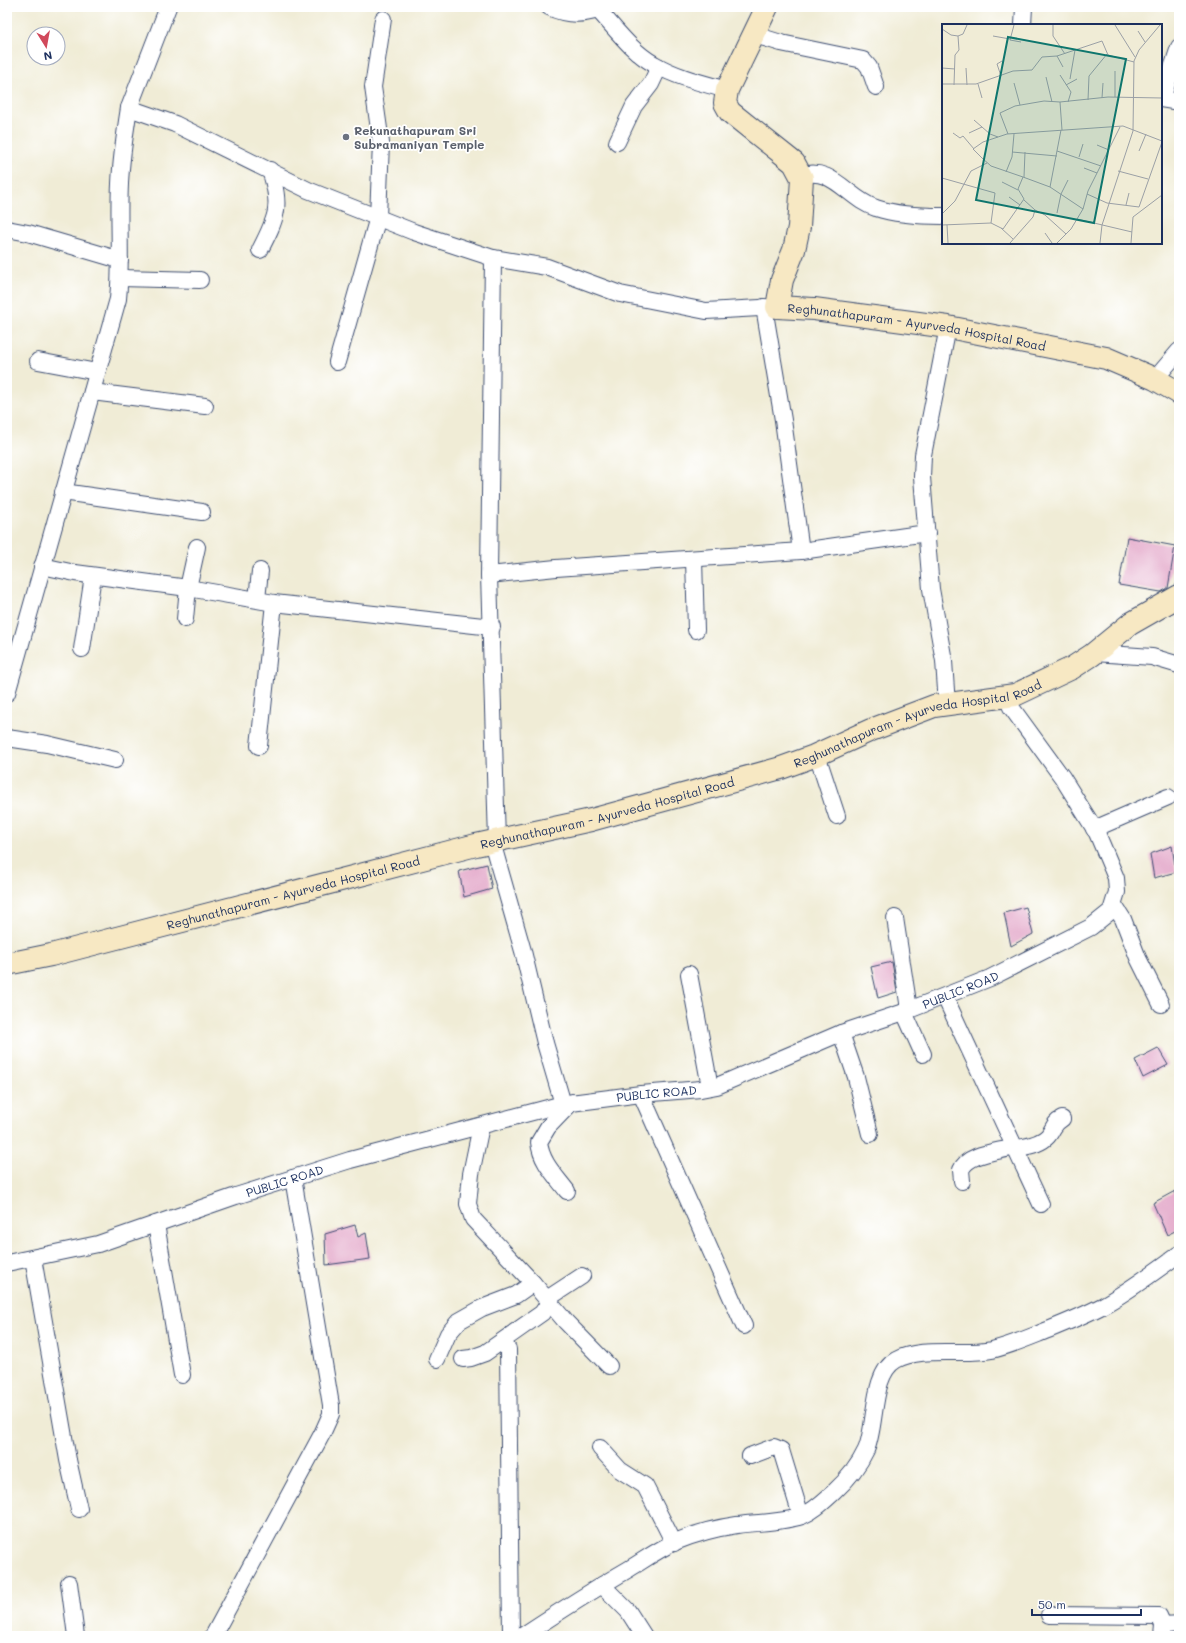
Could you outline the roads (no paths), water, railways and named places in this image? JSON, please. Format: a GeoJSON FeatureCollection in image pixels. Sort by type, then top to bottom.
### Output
{"type":"FeatureCollection","features":[{"type":"Feature","properties":{"kind":"main road"},"geometry":{"type":"LineString","coordinates":[[768,7],[727,90],[725,98],[727,108],[794,163],[801,176]]}},
{"type":"Feature","properties":{"kind":"main road","name":"Reghunathapuram - Ayurveda Hospital Road"},"geometry":{"type":"LineString","coordinates":[[801,176],[802,188],[800,227],[794,250],[771,307],[814,309],[948,327],[1106,358],[1155,379],[1179,392]]}},
{"type":"Feature","properties":{"kind":"main road","name":"Reghunathapuram - Ayurveda Hospital Road"},"geometry":{"type":"LineString","coordinates":[[7,964],[51,955],[494,841],[591,820],[781,768],[817,755],[871,730],[934,706],[1015,695],[1072,668],[1095,653],[1130,624],[1179,596]]}},
{"type":"Feature","properties":{"kind":"street"},"geometry":{"type":"LineString","coordinates":[[7,693],[118,299],[120,278],[122,158],[129,108],[168,7]]}},
{"type":"Feature","properties":{"kind":"street"},"geometry":{"type":"LineString","coordinates":[[548,7],[558,12],[576,15],[596,9],[644,57],[659,67],[680,76],[727,90]]}},
{"type":"Feature","properties":{"kind":"street"},"geometry":{"type":"LineString","coordinates":[[1023,24],[1024,7]]}},
{"type":"Feature","properties":{"kind":"street"},"geometry":{"type":"LineString","coordinates":[[337,362],[378,217],[381,142],[373,87],[383,19]]}},
{"type":"Feature","properties":{"kind":"street"},"geometry":{"type":"LineString","coordinates":[[755,35],[781,43],[863,60],[869,67],[876,87]]}},
{"type":"Feature","properties":{"kind":"street"},"geometry":{"type":"LineString","coordinates":[[1162,96],[1179,47]]}},
{"type":"Feature","properties":{"kind":"street"},"geometry":{"type":"LineString","coordinates":[[616,142],[634,106],[651,84],[659,67]]}},
{"type":"Feature","properties":{"kind":"street"},"geometry":{"type":"LineString","coordinates":[[1162,99],[1179,102]]}},
{"type":"Feature","properties":{"kind":"street"},"geometry":{"type":"LineString","coordinates":[[129,108],[175,124],[308,190],[414,232],[493,258],[547,267],[620,294],[706,311],[771,307],[783,420],[801,551]]}},
{"type":"Feature","properties":{"kind":"street"},"geometry":{"type":"LineString","coordinates":[[260,250],[272,226],[277,204],[277,194],[270,170]]}},
{"type":"Feature","properties":{"kind":"street"},"geometry":{"type":"LineString","coordinates":[[801,176],[814,173],[826,175],[860,200],[877,208],[920,216],[942,216]]}},
{"type":"Feature","properties":{"kind":"street"},"geometry":{"type":"LineString","coordinates":[[7,229],[35,235],[120,260]]}},
{"type":"Feature","properties":{"kind":"street"},"geometry":{"type":"LineString","coordinates":[[493,258],[489,575],[492,627],[494,841],[545,1043],[568,1103],[548,1127],[539,1142],[540,1154],[567,1191]]}},
{"type":"Feature","properties":{"kind":"street"},"geometry":{"type":"LineString","coordinates":[[120,278],[200,280]]}},
{"type":"Feature","properties":{"kind":"street"},"geometry":{"type":"LineString","coordinates":[[947,705],[944,661],[931,589],[922,477],[923,455],[948,327]]}},
{"type":"Feature","properties":{"kind":"street"},"geometry":{"type":"LineString","coordinates":[[1155,379],[1179,351]]}},
{"type":"Feature","properties":{"kind":"street"},"geometry":{"type":"LineString","coordinates":[[38,361],[97,372]]}},
{"type":"Feature","properties":{"kind":"street"},"geometry":{"type":"LineString","coordinates":[[92,392],[205,406]]}},
{"type":"Feature","properties":{"kind":"street"},"geometry":{"type":"LineString","coordinates":[[63,492],[202,512]]}},
{"type":"Feature","properties":{"kind":"street"},"geometry":{"type":"LineString","coordinates":[[489,575],[556,568],[801,551],[927,533]]}},
{"type":"Feature","properties":{"kind":"street"},"geometry":{"type":"LineString","coordinates":[[185,618],[188,588],[197,547]]}},
{"type":"Feature","properties":{"kind":"street"},"geometry":{"type":"LineString","coordinates":[[694,559],[696,630]]}},
{"type":"Feature","properties":{"kind":"street"},"geometry":{"type":"LineString","coordinates":[[42,566],[93,576],[188,588],[274,603],[492,627]]}},
{"type":"Feature","properties":{"kind":"street"},"geometry":{"type":"LineString","coordinates":[[257,599],[260,571]]}},
{"type":"Feature","properties":{"kind":"street"},"geometry":{"type":"LineString","coordinates":[[82,649],[93,576]]}},
{"type":"Feature","properties":{"kind":"street"},"geometry":{"type":"LineString","coordinates":[[259,746],[274,603]]}},
{"type":"Feature","properties":{"kind":"street"},"geometry":{"type":"LineString","coordinates":[[1095,653],[1152,657],[1179,665]]}},
{"type":"Feature","properties":{"kind":"street"},"geometry":{"type":"LineString","coordinates":[[1006,697],[1011,707],[1062,777],[1094,829],[1106,852],[1116,878],[1117,892],[1114,905],[1123,919],[1138,958],[1161,1004]]}},
{"type":"Feature","properties":{"kind":"street"},"geometry":{"type":"LineString","coordinates":[[7,738],[47,744],[115,760]]}},
{"type":"Feature","properties":{"kind":"street"},"geometry":{"type":"LineString","coordinates":[[817,755],[837,816]]}},
{"type":"Feature","properties":{"kind":"street"},"geometry":{"type":"LineString","coordinates":[[1094,829],[1168,797]]}},
{"type":"Feature","properties":{"kind":"street","name":"PUBLIC ROAD"},"geometry":{"type":"LineString","coordinates":[[7,1263],[98,1244],[350,1160],[568,1103],[710,1087],[728,1082],[841,1033],[945,997],[990,978],[1091,927],[1109,913],[1114,905]]}},
{"type":"Feature","properties":{"kind":"street"},"geometry":{"type":"LineString","coordinates":[[895,918],[903,1012],[917,1052]]}},
{"type":"Feature","properties":{"kind":"street"},"geometry":{"type":"LineString","coordinates":[[689,974],[710,1087]]}},
{"type":"Feature","properties":{"kind":"street"},"geometry":{"type":"LineString","coordinates":[[945,997],[1041,1204]]}},
{"type":"Feature","properties":{"kind":"street"},"geometry":{"type":"LineString","coordinates":[[841,1033],[856,1077],[870,1134]]}},
{"type":"Feature","properties":{"kind":"street"},"geometry":{"type":"LineString","coordinates":[[640,1094],[744,1326]]}},
{"type":"Feature","properties":{"kind":"street"},"geometry":{"type":"LineString","coordinates":[[962,1181],[960,1170],[966,1162],[974,1158],[1042,1141],[1049,1136],[1054,1124],[1062,1119]]}},
{"type":"Feature","properties":{"kind":"street"},"geometry":{"type":"LineString","coordinates":[[481,1126],[471,1174],[468,1204],[469,1211],[473,1219],[549,1300],[566,1322],[609,1366]]}},
{"type":"Feature","properties":{"kind":"street"},"geometry":{"type":"LineString","coordinates":[[214,1636],[322,1434],[331,1414],[331,1405],[293,1178]]}},
{"type":"Feature","properties":{"kind":"street"},"geometry":{"type":"LineString","coordinates":[[156,1224],[182,1374]]}},
{"type":"Feature","properties":{"kind":"street"},"geometry":{"type":"LineString","coordinates":[[522,1636],[602,1585],[674,1542],[706,1532],[738,1525],[773,1522],[801,1516],[818,1507],[836,1490],[854,1469],[866,1449],[874,1422],[875,1404],[881,1379],[888,1366],[895,1360],[915,1354],[992,1350],[1017,1342],[1076,1319],[1104,1305],[1179,1254]]}},
{"type":"Feature","properties":{"kind":"street"},"geometry":{"type":"LineString","coordinates":[[33,1258],[68,1460],[79,1509]]}},
{"type":"Feature","properties":{"kind":"street"},"geometry":{"type":"LineString","coordinates":[[463,1359],[485,1353],[542,1312],[549,1300],[582,1276]]}},
{"type":"Feature","properties":{"kind":"street"},"geometry":{"type":"LineString","coordinates":[[437,1359],[448,1334],[459,1321],[482,1308],[516,1295],[533,1283]]}},
{"type":"Feature","properties":{"kind":"street"},"geometry":{"type":"LineString","coordinates":[[508,1349],[511,1636]]}},
{"type":"Feature","properties":{"kind":"street"},"geometry":{"type":"LineString","coordinates":[[750,1456],[774,1447],[781,1450],[801,1516]]}},
{"type":"Feature","properties":{"kind":"street"},"geometry":{"type":"LineString","coordinates":[[600,1448],[620,1470],[645,1486],[674,1542]]}},
{"type":"Feature","properties":{"kind":"street"},"geometry":{"type":"LineString","coordinates":[[69,1583],[76,1636]]}},
{"type":"Feature","properties":{"kind":"street"},"geometry":{"type":"LineString","coordinates":[[602,1585],[628,1610],[644,1636]]}},
{"type":"Feature","properties":{"kind":"street"},"geometry":{"type":"LineString","coordinates":[[1049,1615],[1159,1616],[1162,1630],[1179,1624]]}},
{"type":"Feature","properties":{"kind":"place","name":"Rekunathapuram Sri Subramaniyan Temple"},"geometry":{"type":"Point","coordinates":[346,137]}}]}
